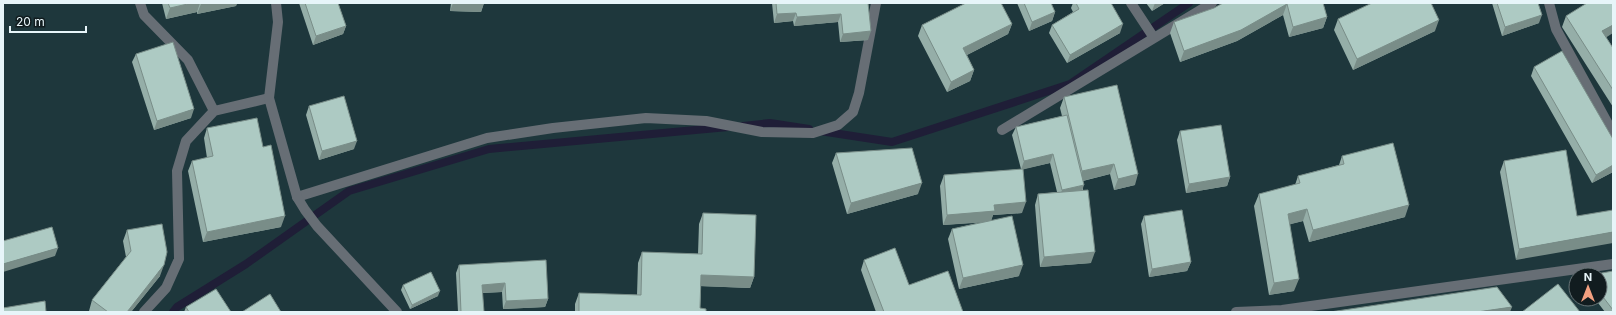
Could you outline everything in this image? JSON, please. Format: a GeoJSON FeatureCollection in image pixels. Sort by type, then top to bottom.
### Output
{"type":"FeatureCollection","features":[{"type":"Feature","properties":{"kind":"street"},"geometry":{"type":"LineString","coordinates":[[140,3],[144,15],[188,60],[214,111]]}},
{"type":"Feature","properties":{"kind":"street"},"geometry":{"type":"LineString","coordinates":[[276,3],[278,22],[269,98],[298,197],[304,210],[317,226],[397,312]]}},
{"type":"Feature","properties":{"kind":"street"},"geometry":{"type":"LineString","coordinates":[[298,197],[486,138],[553,128],[646,118],[706,121],[762,132],[813,133],[838,125],[853,112],[859,93],[876,3]]}},
{"type":"Feature","properties":{"kind":"street"},"geometry":{"type":"LineString","coordinates":[[1131,3],[1154,38]]}},
{"type":"Feature","properties":{"kind":"street"},"geometry":{"type":"LineString","coordinates":[[1002,130],[1212,3]]}},
{"type":"Feature","properties":{"kind":"street"},"geometry":{"type":"LineString","coordinates":[[1549,3],[1556,29],[1613,133]]}},
{"type":"Feature","properties":{"kind":"street"},"geometry":{"type":"LineString","coordinates":[[144,312],[166,288],[179,259],[177,171],[186,141],[214,111],[269,98]]}},
{"type":"Feature","properties":{"kind":"street"},"geometry":{"type":"LineString","coordinates":[[1236,312],[1282,311],[1613,264]]}},
{"type":"Feature","properties":{"kind":"building"},"geometry":{"type":"Polygon","coordinates":[[[168,3],[192,3],[170,8],[168,3]]]}},
{"type":"Feature","properties":{"kind":"building"},"geometry":{"type":"Polygon","coordinates":[[[305,3],[338,3],[346,26],[316,36],[305,3]]]}},
{"type":"Feature","properties":{"kind":"building"},"geometry":{"type":"Polygon","coordinates":[[[776,3],[868,3],[871,31],[843,34],[841,14],[797,17],[796,13],[777,14],[776,3]]]}},
{"type":"Feature","properties":{"kind":"building"},"geometry":{"type":"Polygon","coordinates":[[[966,3],[1001,3],[1012,24],[963,48],[974,70],[951,82],[922,25],[966,3]]]}},
{"type":"Feature","properties":{"kind":"building"},"geometry":{"type":"Polygon","coordinates":[[[1024,3],[1051,3],[1055,12],[1032,22],[1024,3]]]}},
{"type":"Feature","properties":{"kind":"building"},"geometry":{"type":"Polygon","coordinates":[[[1076,3],[1111,3],[1123,24],[1070,55],[1052,25],[1079,9],[1076,3]]]}},
{"type":"Feature","properties":{"kind":"building"},"geometry":{"type":"Polygon","coordinates":[[[1223,3],[1323,3],[1327,17],[1293,27],[1287,4],[1241,30],[1184,51],[1174,22],[1214,8],[1223,3]]]}},
{"type":"Feature","properties":{"kind":"building"},"geometry":{"type":"Polygon","coordinates":[[[1372,3],[1431,3],[1439,20],[1357,59],[1338,19],[1372,3]]]}},
{"type":"Feature","properties":{"kind":"building"},"geometry":{"type":"Polygon","coordinates":[[[1497,3],[1538,3],[1542,15],[1505,27],[1497,3]]]}},
{"type":"Feature","properties":{"kind":"building"},"geometry":{"type":"Polygon","coordinates":[[[1587,3],[1613,3],[1613,25],[1602,31],[1613,48],[1613,90],[1566,16],[1587,3]]]}},
{"type":"Feature","properties":{"kind":"building"},"geometry":{"type":"Polygon","coordinates":[[[173,42],[194,109],[157,121],[136,54],[173,42]]]}},
{"type":"Feature","properties":{"kind":"building"},"geometry":{"type":"Polygon","coordinates":[[[1562,51],[1613,139],[1613,165],[1596,175],[1534,67],[1562,51]]]}},
{"type":"Feature","properties":{"kind":"building"},"geometry":{"type":"Polygon","coordinates":[[[1117,85],[1138,174],[1118,179],[1114,164],[1082,171],[1064,97],[1117,85]]]}},
{"type":"Feature","properties":{"kind":"building"},"geometry":{"type":"Polygon","coordinates":[[[344,96],[357,141],[322,151],[309,106],[344,96]]]}},
{"type":"Feature","properties":{"kind":"building"},"geometry":{"type":"Polygon","coordinates":[[[1067,115],[1084,185],[1062,190],[1053,154],[1024,161],[1016,127],[1067,115]]]}},
{"type":"Feature","properties":{"kind":"building"},"geometry":{"type":"Polygon","coordinates":[[[257,118],[263,147],[271,145],[285,216],[207,232],[192,161],[213,156],[207,128],[257,118]]]}},
{"type":"Feature","properties":{"kind":"building"},"geometry":{"type":"Polygon","coordinates":[[[1221,125],[1230,177],[1189,184],[1180,131],[1221,125]]]}},
{"type":"Feature","properties":{"kind":"building"},"geometry":{"type":"Polygon","coordinates":[[[1393,143],[1409,205],[1313,230],[1307,209],[1288,214],[1299,279],[1274,283],[1259,194],[1300,183],[1298,176],[1344,164],[1342,156],[1393,143]]]}},
{"type":"Feature","properties":{"kind":"building"},"geometry":{"type":"Polygon","coordinates":[[[912,148],[922,183],[851,203],[836,153],[912,148]]]}},
{"type":"Feature","properties":{"kind":"building"},"geometry":{"type":"Polygon","coordinates":[[[1566,150],[1577,216],[1613,210],[1613,232],[1519,249],[1504,161],[1566,150]]]}},
{"type":"Feature","properties":{"kind":"building"},"geometry":{"type":"Polygon","coordinates":[[[1023,169],[1026,202],[994,205],[995,211],[947,215],[944,175],[1023,169]]]}},
{"type":"Feature","properties":{"kind":"building"},"geometry":{"type":"Polygon","coordinates":[[[1088,190],[1095,252],[1044,257],[1038,194],[1088,190]]]}},
{"type":"Feature","properties":{"kind":"building"},"geometry":{"type":"Polygon","coordinates":[[[1182,210],[1191,262],[1152,269],[1144,216],[1182,210]]]}},
{"type":"Feature","properties":{"kind":"building"},"geometry":{"type":"Polygon","coordinates":[[[703,213],[756,215],[754,277],[701,275],[700,308],[706,309],[706,312],[579,312],[579,293],[641,295],[642,252],[702,254],[703,213]]]}},
{"type":"Feature","properties":{"kind":"building"},"geometry":{"type":"Polygon","coordinates":[[[1012,216],[1023,265],[963,278],[952,229],[1012,216]]]}},
{"type":"Feature","properties":{"kind":"building"},"geometry":{"type":"Polygon","coordinates":[[[162,224],[167,252],[164,265],[127,312],[108,312],[92,300],[131,251],[127,230],[162,224]]]}},
{"type":"Feature","properties":{"kind":"building"},"geometry":{"type":"Polygon","coordinates":[[[52,227],[58,248],[3,264],[3,241],[52,227]]]}},
{"type":"Feature","properties":{"kind":"building"},"geometry":{"type":"Polygon","coordinates":[[[895,248],[909,285],[948,271],[963,312],[884,312],[864,260],[895,248]]]}},
{"type":"Feature","properties":{"kind":"building"},"geometry":{"type":"Polygon","coordinates":[[[546,260],[548,299],[506,301],[505,283],[482,285],[484,312],[461,312],[459,265],[546,260]]]}},
{"type":"Feature","properties":{"kind":"building"},"geometry":{"type":"Polygon","coordinates":[[[1613,271],[1613,310],[1608,303],[1608,272],[1613,271]]]}},
{"type":"Feature","properties":{"kind":"building"},"geometry":{"type":"Polygon","coordinates":[[[431,272],[440,291],[412,305],[403,285],[431,272]]]}},
{"type":"Feature","properties":{"kind":"building"},"geometry":{"type":"Polygon","coordinates":[[[1558,284],[1568,297],[1568,307],[1576,307],[1580,312],[1522,312],[1558,284]]]}},
{"type":"Feature","properties":{"kind":"building"},"geometry":{"type":"Polygon","coordinates":[[[1497,287],[1512,307],[1477,312],[1330,312],[1497,287]]]}},
{"type":"Feature","properties":{"kind":"building"},"geometry":{"type":"Polygon","coordinates":[[[216,289],[231,312],[189,312],[186,307],[216,289]]]}},
{"type":"Feature","properties":{"kind":"building"},"geometry":{"type":"Polygon","coordinates":[[[270,294],[281,312],[242,312],[270,294]]]}},
{"type":"Feature","properties":{"kind":"building"},"geometry":{"type":"Polygon","coordinates":[[[45,301],[46,312],[3,312],[3,308],[45,301]]]}},
{"type":"Feature","properties":{"kind":"waterway"},"geometry":{"type":"LineString","coordinates":[[820,131],[892,142],[1070,84],[1189,3]]}},
{"type":"Feature","properties":{"kind":"waterway"},"geometry":{"type":"LineString","coordinates":[[743,126],[770,123],[809,129]]}},
{"type":"Feature","properties":{"kind":"waterway"},"geometry":{"type":"LineString","coordinates":[[173,312],[177,307],[246,264],[349,191],[489,149],[728,127]]}}]}
